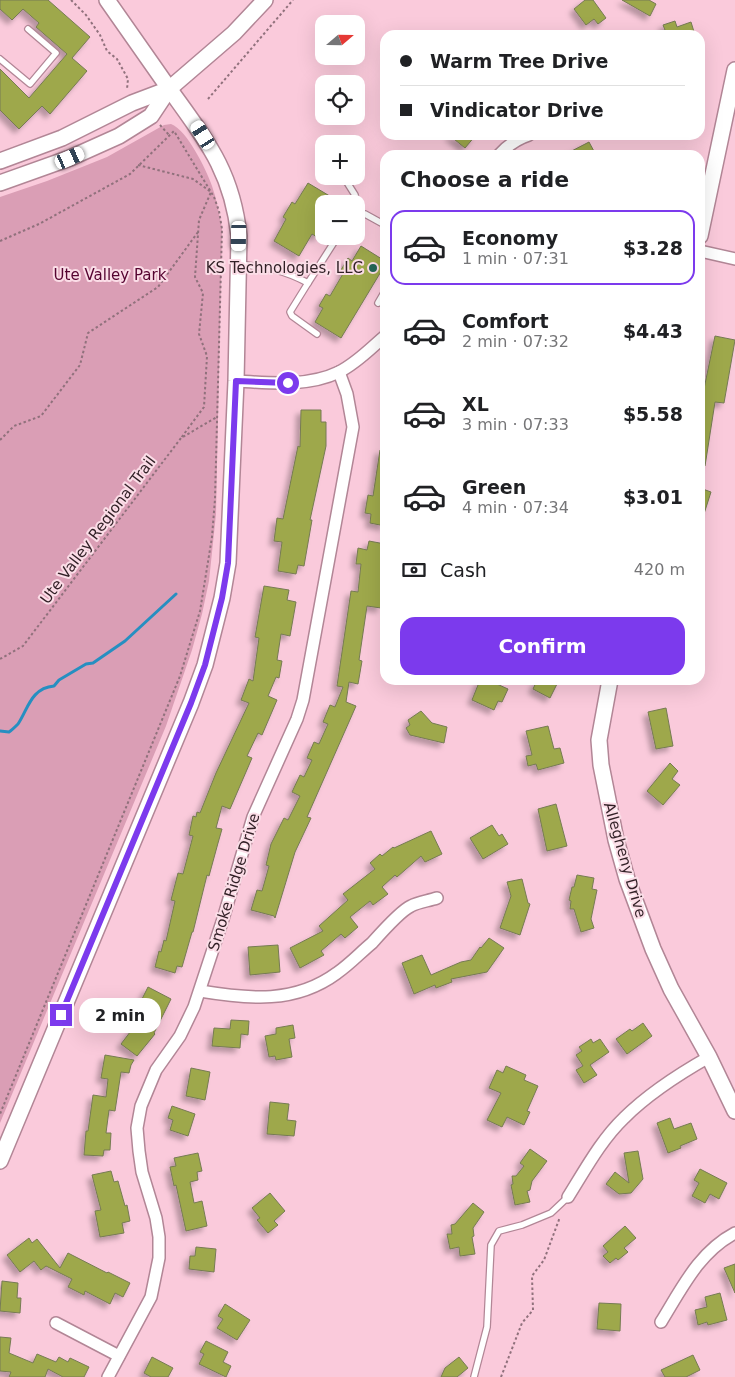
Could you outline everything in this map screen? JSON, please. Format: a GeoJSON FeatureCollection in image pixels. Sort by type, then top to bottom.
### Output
{"type":"FeatureCollection","features":[{"type":"Feature","properties":{"kind":"main road"},"geometry":{"type":"LineString","coordinates":[[0,1162],[191,703],[205,665],[222,598],[228,563],[236,381],[239,264],[237,216],[228,181],[218,159],[196,123],[169,89],[107,0]]}},
{"type":"Feature","properties":{"kind":"main road"},"geometry":{"type":"LineString","coordinates":[[0,184],[70,158],[119,136],[151,116],[169,89],[234,33],[265,0]]}},
{"type":"Feature","properties":{"kind":"main road"},"geometry":{"type":"LineString","coordinates":[[705,212],[735,70]]}},
{"type":"Feature","properties":{"kind":"main road"},"geometry":{"type":"LineString","coordinates":[[0,161],[62,138],[132,103],[169,89]]}},
{"type":"Feature","properties":{"kind":"main road","name":"Allegheny Drive"},"geometry":{"type":"LineString","coordinates":[[609,685],[599,740],[601,765],[616,840],[637,909],[652,949],[735,1111]]}},
{"type":"Feature","properties":{"kind":"street"},"geometry":{"type":"LineString","coordinates":[[504,150],[516,140]]}},
{"type":"Feature","properties":{"kind":"street"},"geometry":{"type":"LineString","coordinates":[[705,252],[735,259]]}},
{"type":"Feature","properties":{"kind":"street"},"geometry":{"type":"LineString","coordinates":[[236,381],[288,383],[308,381],[339,372],[380,340]]}},
{"type":"Feature","properties":{"kind":"street","name":"Smoke Ridge Drive"},"geometry":{"type":"LineString","coordinates":[[108,1377],[151,1297],[159,1258],[159,1237],[156,1218],[142,1172],[139,1151],[137,1128],[141,1106],[156,1070],[180,1036],[200,991],[253,817],[297,719],[303,700],[354,427],[347,394],[339,372]]}},
{"type":"Feature","properties":{"kind":"street"},"geometry":{"type":"LineString","coordinates":[[200,991],[238,997],[261,998],[300,992],[336,974],[410,906],[436,898]]}},
{"type":"Feature","properties":{"kind":"street"},"geometry":{"type":"LineString","coordinates":[[568,1197],[600,1147],[624,1118],[682,1072],[709,1057]]}},
{"type":"Feature","properties":{"kind":"street"},"geometry":{"type":"LineString","coordinates":[[661,1322],[695,1267],[709,1250],[723,1239],[735,1233]]}},
{"type":"Feature","properties":{"kind":"street"},"geometry":{"type":"LineString","coordinates":[[56,1324],[119,1356]]}},
{"type":"Feature","properties":{"kind":"lane"},"geometry":{"type":"LineString","coordinates":[[0,59],[30,84],[56,53],[28,29]]}},
{"type":"Feature","properties":{"kind":"lane"},"geometry":{"type":"LineString","coordinates":[[365,215],[380,222]]}},
{"type":"Feature","properties":{"kind":"lane"},"geometry":{"type":"LineString","coordinates":[[317,334],[292,316],[290,312],[332,245]]}},
{"type":"Feature","properties":{"kind":"lane"},"geometry":{"type":"LineString","coordinates":[[239,264],[288,272],[308,283]]}},
{"type":"Feature","properties":{"kind":"lane"},"geometry":{"type":"LineString","coordinates":[[474,1377],[487,1328],[491,1245],[499,1231],[522,1225],[551,1213],[568,1197]]}},
{"type":"Feature","properties":{"kind":"path"},"geometry":{"type":"LineString","coordinates":[[71,0],[86,15],[100,34],[107,51],[117,58],[128,79],[126,89]]}},
{"type":"Feature","properties":{"kind":"path"},"geometry":{"type":"LineString","coordinates":[[208,99],[293,0]]}},
{"type":"Feature","properties":{"kind":"path"},"geometry":{"type":"LineString","coordinates":[[160,125],[169,135]]}},
{"type":"Feature","properties":{"kind":"path"},"geometry":{"type":"LineString","coordinates":[[0,241],[39,224],[130,174],[174,131],[211,192],[219,211],[222,229],[212,537],[200,610],[180,676],[121,824],[0,1114]]}},
{"type":"Feature","properties":{"kind":"path"},"geometry":{"type":"LineString","coordinates":[[138,165],[194,179],[211,192]]}},
{"type":"Feature","properties":{"kind":"path"},"geometry":{"type":"LineString","coordinates":[[181,438],[204,407],[206,356],[199,334],[203,293],[196,277],[199,220],[211,192]]}},
{"type":"Feature","properties":{"kind":"path"},"geometry":{"type":"LineString","coordinates":[[0,440],[14,426],[41,416],[80,365],[88,333],[158,287],[198,232]]}},
{"type":"Feature","properties":{"kind":"path","name":"Ute Valley Regional Trail"},"geometry":{"type":"LineString","coordinates":[[0,659],[23,646],[181,438],[217,417]]}},
{"type":"Feature","properties":{"kind":"path"},"geometry":{"type":"LineString","coordinates":[[501,1377],[522,1323],[533,1310],[532,1276],[544,1260],[553,1232],[568,1197]]}},
{"type":"Feature","properties":{"kind":"green space","name":"Ute Valley Park"},"geometry":{"type":"Polygon","coordinates":[[[171,124],[189,142],[205,170],[214,191],[222,228],[216,514],[209,581],[192,650],[166,726],[0,1123],[0,197],[107,157],[164,125],[171,124]]]}},
{"type":"Feature","properties":{"kind":"building"},"geometry":{"type":"Polygon","coordinates":[[[0,0],[48,0],[90,37],[72,58],[87,71],[50,114],[42,106],[19,129],[0,110],[0,69],[29,98],[67,54],[36,27],[39,23],[23,9],[12,20],[0,9],[0,0]]]}},
{"type":"Feature","properties":{"kind":"building"},"geometry":{"type":"Polygon","coordinates":[[[585,0],[593,0],[606,18],[598,24],[594,19],[586,25],[574,9],[585,0]]]}},
{"type":"Feature","properties":{"kind":"building"},"geometry":{"type":"Polygon","coordinates":[[[622,0],[649,0],[656,4],[650,16],[622,0]]]}},
{"type":"Feature","properties":{"kind":"building"},"geometry":{"type":"Polygon","coordinates":[[[675,21],[677,27],[691,22],[693,30],[665,30],[663,25],[675,21]]]}},
{"type":"Feature","properties":{"kind":"building"},"geometry":{"type":"Polygon","coordinates":[[[455,140],[472,140],[465,148],[455,140]]]}},
{"type":"Feature","properties":{"kind":"building"},"geometry":{"type":"Polygon","coordinates":[[[589,142],[593,150],[574,150],[589,142]]]}},
{"type":"Feature","properties":{"kind":"building"},"geometry":{"type":"Polygon","coordinates":[[[308,183],[328,195],[315,195],[315,236],[312,234],[299,256],[274,241],[286,219],[283,217],[292,202],[295,204],[308,183]]]}},
{"type":"Feature","properties":{"kind":"building"},"geometry":{"type":"Polygon","coordinates":[[[361,246],[380,258],[380,273],[341,338],[315,322],[323,308],[319,306],[326,294],[330,296],[344,272],[341,270],[348,258],[352,261],[361,246]]]}},
{"type":"Feature","properties":{"kind":"building"},"geometry":{"type":"Polygon","coordinates":[[[715,336],[735,340],[724,403],[715,402],[705,466],[705,384],[715,336]]]}},
{"type":"Feature","properties":{"kind":"building"},"geometry":{"type":"Polygon","coordinates":[[[301,410],[321,410],[321,422],[326,422],[326,446],[310,520],[312,520],[304,566],[298,565],[296,574],[278,571],[282,542],[274,541],[277,518],[283,519],[298,446],[300,447],[301,410]]]}},
{"type":"Feature","properties":{"kind":"building"},"geometry":{"type":"Polygon","coordinates":[[[380,450],[380,525],[370,523],[371,514],[365,513],[368,495],[373,496],[380,450]]]}},
{"type":"Feature","properties":{"kind":"building"},"geometry":{"type":"Polygon","coordinates":[[[705,490],[711,492],[705,511],[705,490]]]}},
{"type":"Feature","properties":{"kind":"building"},"geometry":{"type":"Polygon","coordinates":[[[369,541],[380,543],[380,608],[367,606],[359,660],[362,661],[358,684],[349,682],[346,702],[356,706],[307,817],[311,818],[295,852],[275,918],[274,916],[251,910],[257,890],[262,891],[269,866],[266,865],[271,844],[284,818],[288,820],[300,796],[292,792],[300,775],[304,777],[312,760],[307,758],[314,742],[319,744],[328,724],[323,722],[330,705],[335,707],[343,687],[337,686],[351,591],[358,592],[361,564],[356,564],[358,548],[367,550],[369,541]]]}},
{"type":"Feature","properties":{"kind":"building"},"geometry":{"type":"Polygon","coordinates":[[[264,586],[289,590],[287,600],[296,602],[290,636],[281,634],[277,660],[282,661],[279,678],[276,677],[268,696],[277,700],[262,735],[258,733],[247,756],[252,758],[230,809],[222,806],[216,828],[222,829],[209,876],[207,875],[182,967],[177,966],[175,973],[155,967],[159,951],[161,952],[164,940],[166,941],[175,901],[171,900],[178,873],[183,874],[193,836],[189,835],[193,816],[196,817],[197,812],[200,813],[216,773],[249,703],[241,700],[249,679],[253,681],[259,638],[255,637],[264,586]]]}},
{"type":"Feature","properties":{"kind":"building"},"geometry":{"type":"Polygon","coordinates":[[[478,685],[499,685],[508,689],[502,702],[498,701],[494,710],[472,700],[478,685]]]}},
{"type":"Feature","properties":{"kind":"building"},"geometry":{"type":"Polygon","coordinates":[[[535,685],[556,685],[550,698],[533,689],[535,685]]]}},
{"type":"Feature","properties":{"kind":"building"},"geometry":{"type":"Polygon","coordinates":[[[666,708],[673,746],[656,749],[648,712],[666,708]]]}},
{"type":"Feature","properties":{"kind":"building"},"geometry":{"type":"Polygon","coordinates":[[[421,711],[432,723],[447,727],[444,743],[410,735],[406,728],[410,725],[408,720],[421,711]]]}},
{"type":"Feature","properties":{"kind":"building"},"geometry":{"type":"Polygon","coordinates":[[[548,726],[554,749],[560,748],[564,763],[538,770],[536,764],[528,766],[526,756],[532,755],[526,731],[548,726]]]}},
{"type":"Feature","properties":{"kind":"building"},"geometry":{"type":"Polygon","coordinates":[[[670,763],[678,771],[672,779],[680,785],[663,805],[647,791],[670,763]]]}},
{"type":"Feature","properties":{"kind":"building"},"geometry":{"type":"Polygon","coordinates":[[[556,804],[567,846],[547,851],[538,809],[556,804]]]}},
{"type":"Feature","properties":{"kind":"building"},"geometry":{"type":"Polygon","coordinates":[[[492,825],[499,836],[502,834],[508,844],[483,859],[470,838],[492,825]]]}},
{"type":"Feature","properties":{"kind":"building"},"geometry":{"type":"Polygon","coordinates":[[[431,831],[442,854],[425,862],[421,856],[397,877],[395,875],[382,887],[388,894],[373,905],[370,901],[350,917],[358,927],[345,938],[341,934],[321,951],[324,955],[300,968],[290,948],[323,931],[319,926],[348,900],[343,894],[375,869],[370,863],[380,854],[382,856],[393,847],[431,831]]]}},
{"type":"Feature","properties":{"kind":"building"},"geometry":{"type":"Polygon","coordinates":[[[577,875],[594,878],[592,889],[597,890],[591,919],[594,928],[581,932],[574,909],[570,909],[571,901],[569,900],[577,875]]]}},
{"type":"Feature","properties":{"kind":"building"},"geometry":{"type":"Polygon","coordinates":[[[522,879],[528,903],[530,904],[520,935],[500,928],[511,896],[507,882],[522,879]]]}},
{"type":"Feature","properties":{"kind":"building"},"geometry":{"type":"Polygon","coordinates":[[[489,938],[504,948],[487,972],[451,979],[452,982],[436,988],[435,985],[414,994],[402,963],[422,955],[431,975],[461,962],[471,960],[489,938]]]}},
{"type":"Feature","properties":{"kind":"building"},"geometry":{"type":"Polygon","coordinates":[[[278,945],[280,972],[250,975],[248,947],[278,945]]]}},
{"type":"Feature","properties":{"kind":"building"},"geometry":{"type":"Polygon","coordinates":[[[148,987],[171,999],[155,1034],[137,1056],[121,1044],[146,1011],[138,1007],[148,987]]]}},
{"type":"Feature","properties":{"kind":"building"},"geometry":{"type":"Polygon","coordinates":[[[231,1020],[249,1021],[248,1035],[241,1034],[240,1048],[212,1046],[214,1028],[230,1029],[231,1020]]]}},
{"type":"Feature","properties":{"kind":"building"},"geometry":{"type":"Polygon","coordinates":[[[643,1023],[652,1036],[627,1054],[616,1039],[643,1023]]]}},
{"type":"Feature","properties":{"kind":"building"},"geometry":{"type":"Polygon","coordinates":[[[293,1025],[295,1038],[289,1039],[292,1057],[276,1060],[275,1056],[269,1057],[265,1036],[276,1034],[276,1028],[293,1025]]]}},
{"type":"Feature","properties":{"kind":"building"},"geometry":{"type":"Polygon","coordinates":[[[591,1039],[593,1043],[600,1039],[609,1052],[590,1065],[597,1075],[584,1083],[576,1070],[583,1066],[576,1055],[582,1051],[579,1047],[591,1039]]]}},
{"type":"Feature","properties":{"kind":"building"},"geometry":{"type":"Polygon","coordinates":[[[105,1055],[134,1060],[129,1073],[121,1072],[115,1111],[109,1110],[106,1133],[111,1133],[110,1150],[104,1150],[103,1156],[84,1155],[86,1131],[88,1131],[93,1095],[106,1097],[108,1079],[101,1078],[105,1055]]]}},
{"type":"Feature","properties":{"kind":"building"},"geometry":{"type":"Polygon","coordinates":[[[506,1066],[526,1075],[524,1080],[538,1086],[527,1111],[530,1112],[524,1125],[507,1117],[502,1127],[487,1120],[501,1093],[489,1088],[497,1070],[503,1073],[506,1066]]]}},
{"type":"Feature","properties":{"kind":"building"},"geometry":{"type":"Polygon","coordinates":[[[191,1068],[210,1072],[205,1100],[186,1096],[191,1068]]]}},
{"type":"Feature","properties":{"kind":"building"},"geometry":{"type":"Polygon","coordinates":[[[270,1102],[289,1104],[287,1120],[296,1121],[294,1136],[267,1134],[270,1102]]]}},
{"type":"Feature","properties":{"kind":"building"},"geometry":{"type":"Polygon","coordinates":[[[172,1106],[195,1114],[188,1136],[170,1130],[173,1120],[168,1118],[172,1106]]]}},
{"type":"Feature","properties":{"kind":"building"},"geometry":{"type":"Polygon","coordinates":[[[670,1118],[674,1129],[691,1123],[697,1139],[668,1153],[657,1123],[670,1118]]]}},
{"type":"Feature","properties":{"kind":"building"},"geometry":{"type":"Polygon","coordinates":[[[530,1149],[547,1161],[532,1181],[530,1190],[527,1191],[530,1202],[515,1205],[511,1185],[513,1184],[512,1176],[516,1176],[524,1166],[520,1163],[530,1149]]]}},
{"type":"Feature","properties":{"kind":"building"},"geometry":{"type":"Polygon","coordinates":[[[638,1151],[643,1179],[631,1193],[619,1194],[606,1184],[615,1172],[629,1183],[624,1153],[638,1151]]]}},
{"type":"Feature","properties":{"kind":"building"},"geometry":{"type":"Polygon","coordinates":[[[198,1153],[202,1171],[197,1172],[198,1180],[190,1182],[194,1203],[202,1201],[207,1226],[186,1231],[170,1167],[176,1166],[174,1158],[198,1153]]]}},
{"type":"Feature","properties":{"kind":"building"},"geometry":{"type":"Polygon","coordinates":[[[700,1169],[727,1183],[719,1199],[710,1194],[705,1203],[692,1196],[699,1183],[694,1180],[700,1169]]]}},
{"type":"Feature","properties":{"kind":"building"},"geometry":{"type":"Polygon","coordinates":[[[111,1171],[114,1182],[118,1181],[125,1206],[127,1205],[130,1221],[122,1223],[124,1233],[100,1237],[95,1211],[101,1210],[92,1175],[111,1171]]]}},
{"type":"Feature","properties":{"kind":"building"},"geometry":{"type":"Polygon","coordinates":[[[270,1193],[285,1211],[274,1221],[278,1225],[268,1233],[257,1220],[260,1218],[252,1208],[270,1193]]]}},
{"type":"Feature","properties":{"kind":"building"},"geometry":{"type":"Polygon","coordinates":[[[473,1203],[484,1212],[473,1228],[474,1236],[472,1237],[475,1254],[460,1256],[459,1247],[450,1249],[447,1234],[452,1234],[451,1225],[455,1224],[473,1203]]]}},
{"type":"Feature","properties":{"kind":"building"},"geometry":{"type":"Polygon","coordinates":[[[625,1226],[636,1238],[624,1248],[628,1252],[618,1260],[616,1258],[610,1263],[603,1256],[608,1252],[603,1246],[625,1226]]]}},
{"type":"Feature","properties":{"kind":"building"},"geometry":{"type":"Polygon","coordinates":[[[29,1238],[32,1243],[37,1239],[60,1268],[68,1253],[130,1283],[123,1297],[115,1293],[110,1304],[85,1291],[84,1295],[68,1287],[72,1279],[46,1266],[41,1270],[34,1261],[20,1272],[7,1255],[29,1238]]]}},
{"type":"Feature","properties":{"kind":"building"},"geometry":{"type":"Polygon","coordinates":[[[196,1247],[216,1249],[214,1272],[189,1269],[190,1256],[195,1256],[196,1247]]]}},
{"type":"Feature","properties":{"kind":"building"},"geometry":{"type":"Polygon","coordinates":[[[735,1264],[735,1293],[724,1268],[735,1264]]]}},
{"type":"Feature","properties":{"kind":"building"},"geometry":{"type":"Polygon","coordinates":[[[2,1281],[18,1283],[17,1298],[21,1298],[20,1313],[0,1311],[2,1281]]]}},
{"type":"Feature","properties":{"kind":"building"},"geometry":{"type":"Polygon","coordinates":[[[720,1293],[727,1320],[708,1325],[707,1322],[698,1325],[695,1310],[707,1307],[705,1297],[720,1293]]]}},
{"type":"Feature","properties":{"kind":"building"},"geometry":{"type":"Polygon","coordinates":[[[599,1303],[621,1304],[620,1331],[597,1329],[599,1303]]]}},
{"type":"Feature","properties":{"kind":"building"},"geometry":{"type":"Polygon","coordinates":[[[225,1304],[250,1320],[237,1340],[217,1328],[223,1319],[218,1316],[225,1304]]]}},
{"type":"Feature","properties":{"kind":"building"},"geometry":{"type":"Polygon","coordinates":[[[0,1337],[11,1338],[9,1353],[33,1363],[37,1354],[56,1362],[59,1357],[68,1362],[70,1358],[89,1367],[84,1377],[63,1377],[48,1369],[45,1377],[9,1377],[11,1372],[0,1371],[0,1337]]]}},
{"type":"Feature","properties":{"kind":"building"},"geometry":{"type":"Polygon","coordinates":[[[206,1341],[228,1352],[223,1362],[231,1366],[226,1377],[199,1364],[204,1354],[200,1352],[206,1341]]]}},
{"type":"Feature","properties":{"kind":"building"},"geometry":{"type":"Polygon","coordinates":[[[693,1355],[700,1370],[686,1377],[665,1377],[661,1370],[693,1355]]]}},
{"type":"Feature","properties":{"kind":"building"},"geometry":{"type":"Polygon","coordinates":[[[152,1357],[173,1368],[168,1377],[151,1377],[144,1373],[152,1357]]]}},
{"type":"Feature","properties":{"kind":"building"},"geometry":{"type":"Polygon","coordinates":[[[459,1357],[468,1368],[457,1377],[441,1377],[445,1368],[459,1357]]]}},
{"type":"Feature","properties":{"kind":"waterway"},"geometry":{"type":"LineString","coordinates":[[0,731],[9,732],[18,724],[31,700],[40,691],[54,686],[59,680],[86,664],[93,663],[125,641],[176,594]]}},
{"type":"Feature","properties":{"kind":"place","name":"KS Technologies, LLC"},"geometry":{"type":"Point","coordinates":[373,268]}},
{"type":"Feature","properties":{"kind":"route"},"geometry":{"type":"LineString","coordinates":[[61,1015],[191,703],[205,665],[222,598],[228,563],[236,381],[288,383]]}}]}
